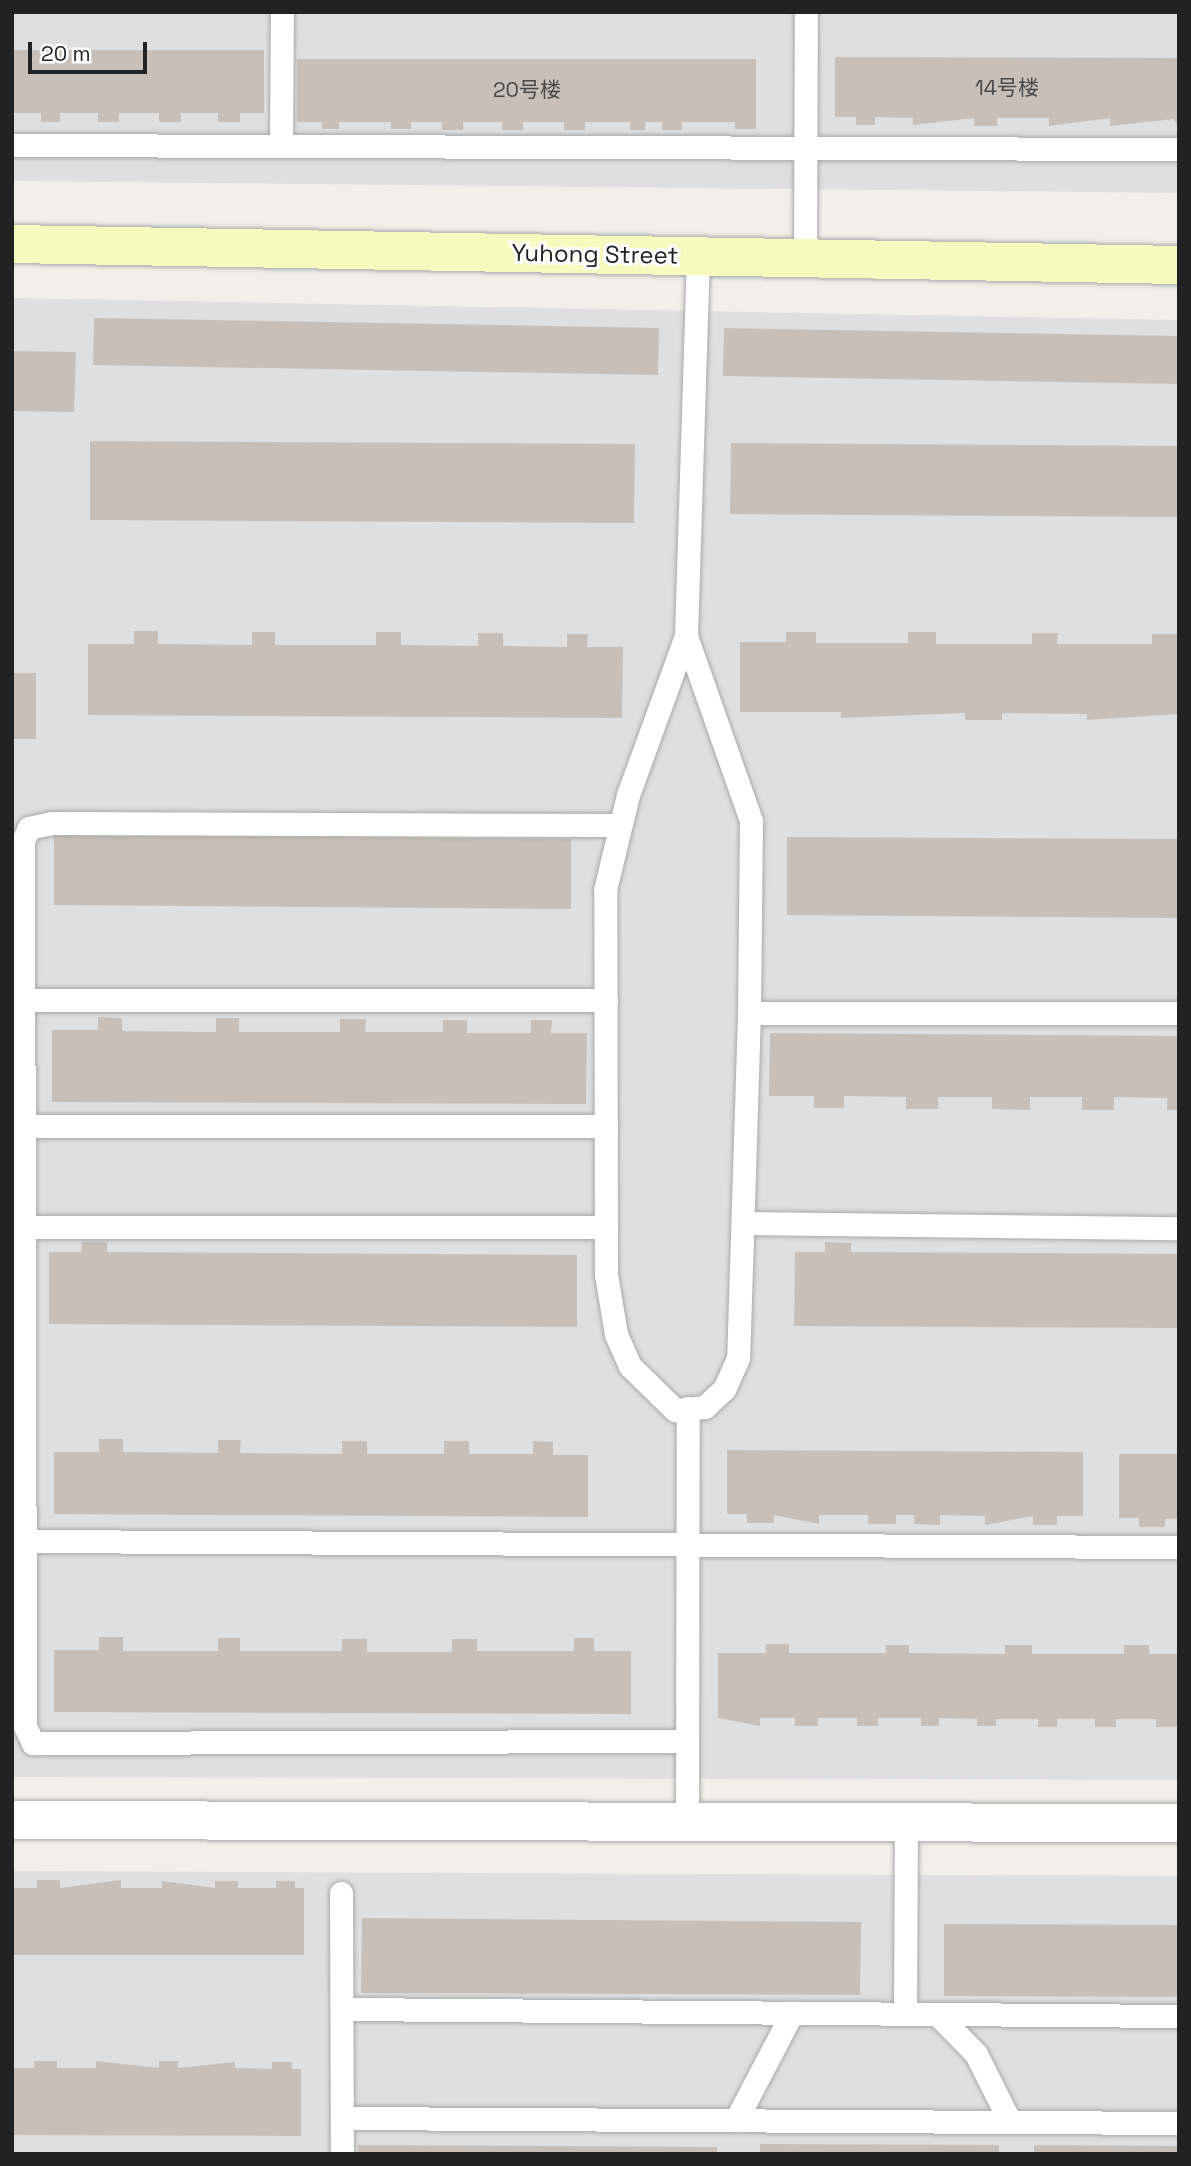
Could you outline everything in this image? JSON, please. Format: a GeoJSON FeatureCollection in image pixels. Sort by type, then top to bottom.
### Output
{"type":"FeatureCollection","features":[{"type":"Feature","properties":{"kind":"street","name":"Yuhong Street"},"geometry":{"type":"LineString","coordinates":[[12,244],[1179,265]]}},
{"type":"Feature","properties":{"kind":"street"},"geometry":{"type":"LineString","coordinates":[[12,1820],[1179,1824]]}},
{"type":"Feature","properties":{"kind":"lane"},"geometry":{"type":"LineString","coordinates":[[281,145],[282,12]]}},
{"type":"Feature","properties":{"kind":"lane"},"geometry":{"type":"LineString","coordinates":[[805,258],[806,12]]}},
{"type":"Feature","properties":{"kind":"lane"},"geometry":{"type":"LineString","coordinates":[[12,145],[1179,149]]}},
{"type":"Feature","properties":{"kind":"lane"},"geometry":{"type":"LineString","coordinates":[[686,636],[751,821],[749,1013],[738,1359],[724,1389],[705,1407],[675,1410],[655,1397],[630,1366],[614,1322],[606,1227],[605,890],[620,825],[686,636],[698,256]]}},
{"type":"Feature","properties":{"kind":"lane"},"geometry":{"type":"LineString","coordinates":[[620,825],[52,823],[29,828],[23,841],[20,1135],[23,1227],[25,1726],[33,1742],[687,1741]]}},
{"type":"Feature","properties":{"kind":"lane"},"geometry":{"type":"LineString","coordinates":[[23,1000],[606,1000]]}},
{"type":"Feature","properties":{"kind":"lane"},"geometry":{"type":"LineString","coordinates":[[749,1013],[1179,1013]]}},
{"type":"Feature","properties":{"kind":"lane"},"geometry":{"type":"LineString","coordinates":[[20,1135],[606,1126]]}},
{"type":"Feature","properties":{"kind":"lane"},"geometry":{"type":"LineString","coordinates":[[743,1223],[1179,1228]]}},
{"type":"Feature","properties":{"kind":"lane"},"geometry":{"type":"LineString","coordinates":[[23,1227],[606,1227]]}},
{"type":"Feature","properties":{"kind":"lane"},"geometry":{"type":"LineString","coordinates":[[687,1822],[688,1408]]}},
{"type":"Feature","properties":{"kind":"lane"},"geometry":{"type":"LineString","coordinates":[[24,1541],[1179,1547]]}},
{"type":"Feature","properties":{"kind":"lane"},"geometry":{"type":"LineString","coordinates":[[905,2014],[906,1823]]}},
{"type":"Feature","properties":{"kind":"lane"},"geometry":{"type":"LineString","coordinates":[[341,1893],[342,2154]]}},
{"type":"Feature","properties":{"kind":"lane"},"geometry":{"type":"LineString","coordinates":[[342,2009],[1179,2016]]}},
{"type":"Feature","properties":{"kind":"lane"},"geometry":{"type":"LineString","coordinates":[[736,2120],[792,2013]]}},
{"type":"Feature","properties":{"kind":"lane"},"geometry":{"type":"LineString","coordinates":[[937,2014],[976,2054],[1010,2122]]}},
{"type":"Feature","properties":{"kind":"lane"},"geometry":{"type":"LineString","coordinates":[[342,2118],[1179,2123]]}},
{"type":"Feature","properties":{"kind":"shaded area"},"geometry":{"type":"Polygon","coordinates":[[[12,12],[1179,12],[1179,193],[12,181],[12,12]]]}},
{"type":"Feature","properties":{"kind":"shaded area"},"geometry":{"type":"Polygon","coordinates":[[[12,298],[1179,320],[1179,1780],[12,1777],[12,298]]]}},
{"type":"Feature","properties":{"kind":"shaded area"},"geometry":{"type":"Polygon","coordinates":[[[12,1871],[1179,1876],[1179,2154],[12,2154],[12,1871]]]}},
{"type":"Feature","properties":{"kind":"building"},"geometry":{"type":"Polygon","coordinates":[[[12,50],[264,50],[264,113],[240,113],[240,122],[218,122],[218,113],[181,113],[181,122],[159,122],[159,113],[119,113],[119,122],[98,122],[98,113],[60,113],[60,122],[41,122],[41,113],[12,113],[12,50]]]}},
{"type":"Feature","properties":{"kind":"building"},"geometry":{"type":"Polygon","coordinates":[[[835,57],[1179,58],[1179,126],[1173,119],[1110,126],[1110,118],[1049,126],[1049,118],[997,118],[997,126],[974,126],[974,118],[913,125],[913,118],[875,117],[875,125],[856,125],[856,117],[835,117],[835,57]]]}},
{"type":"Feature","properties":{"kind":"building"},"geometry":{"type":"Polygon","coordinates":[[[297,59],[756,59],[756,129],[735,129],[735,122],[682,122],[682,130],[662,130],[662,122],[645,122],[645,130],[630,130],[630,122],[585,122],[585,130],[564,130],[564,122],[523,122],[523,130],[502,130],[502,122],[463,122],[463,130],[442,130],[442,122],[411,122],[411,129],[391,129],[391,122],[339,122],[339,129],[322,129],[322,122],[297,122],[297,59]]]}},
{"type":"Feature","properties":{"kind":"building"},"geometry":{"type":"Polygon","coordinates":[[[94,318],[659,328],[658,375],[93,365],[94,318]]]}},
{"type":"Feature","properties":{"kind":"building"},"geometry":{"type":"Polygon","coordinates":[[[724,328],[1179,336],[1179,384],[723,376],[724,328]]]}},
{"type":"Feature","properties":{"kind":"building"},"geometry":{"type":"Polygon","coordinates":[[[12,351],[76,352],[74,412],[12,411],[12,351]]]}},
{"type":"Feature","properties":{"kind":"building"},"geometry":{"type":"Polygon","coordinates":[[[90,441],[635,444],[634,523],[90,520],[90,441]]]}},
{"type":"Feature","properties":{"kind":"building"},"geometry":{"type":"Polygon","coordinates":[[[731,443],[1179,446],[1179,517],[730,514],[731,443]]]}},
{"type":"Feature","properties":{"kind":"building"},"geometry":{"type":"Polygon","coordinates":[[[134,631],[158,631],[158,644],[252,645],[252,632],[275,632],[275,645],[376,645],[376,632],[401,632],[401,645],[478,646],[478,633],[503,633],[503,646],[567,647],[567,634],[588,634],[587,647],[623,647],[622,718],[88,715],[88,644],[134,644],[134,631]]]}},
{"type":"Feature","properties":{"kind":"building"},"geometry":{"type":"Polygon","coordinates":[[[786,632],[816,632],[816,643],[908,643],[908,632],[936,632],[936,644],[1032,644],[1032,633],[1058,633],[1057,644],[1152,644],[1152,634],[1179,634],[1179,714],[1087,720],[1087,714],[1002,713],[1002,720],[965,720],[965,713],[841,718],[841,712],[740,712],[740,642],[786,642],[786,632]]]}},
{"type":"Feature","properties":{"kind":"building"},"geometry":{"type":"Polygon","coordinates":[[[12,673],[36,673],[36,739],[12,739],[12,673]]]}},
{"type":"Feature","properties":{"kind":"building"},"geometry":{"type":"Polygon","coordinates":[[[54,835],[571,839],[571,909],[54,905],[54,835]]]}},
{"type":"Feature","properties":{"kind":"building"},"geometry":{"type":"Polygon","coordinates":[[[787,837],[1179,839],[1179,918],[787,915],[787,837]]]}},
{"type":"Feature","properties":{"kind":"building"},"geometry":{"type":"Polygon","coordinates":[[[98,1017],[122,1018],[122,1031],[216,1032],[216,1018],[239,1018],[239,1032],[340,1032],[340,1019],[366,1019],[365,1032],[443,1032],[443,1020],[467,1020],[467,1033],[531,1033],[531,1020],[552,1020],[551,1033],[587,1033],[586,1104],[52,1102],[52,1030],[98,1030],[98,1017]]]}},
{"type":"Feature","properties":{"kind":"building"},"geometry":{"type":"Polygon","coordinates":[[[770,1033],[1179,1036],[1179,1110],[1167,1110],[1167,1098],[1114,1097],[1114,1110],[1082,1110],[1082,1097],[1030,1097],[1030,1110],[992,1109],[992,1097],[938,1097],[938,1109],[906,1109],[906,1097],[844,1096],[844,1108],[814,1108],[814,1096],[769,1096],[770,1033]]]}},
{"type":"Feature","properties":{"kind":"building"},"geometry":{"type":"Polygon","coordinates":[[[82,1242],[107,1242],[107,1252],[577,1255],[577,1327],[49,1324],[49,1252],[81,1252],[82,1242]]]}},
{"type":"Feature","properties":{"kind":"building"},"geometry":{"type":"Polygon","coordinates":[[[825,1242],[851,1243],[851,1252],[1179,1254],[1179,1328],[794,1326],[795,1252],[825,1252],[825,1242]]]}},
{"type":"Feature","properties":{"kind":"building"},"geometry":{"type":"Polygon","coordinates":[[[99,1439],[123,1439],[123,1452],[218,1453],[218,1440],[241,1440],[240,1453],[342,1454],[342,1441],[367,1441],[367,1454],[444,1454],[444,1441],[469,1441],[469,1454],[533,1454],[533,1441],[553,1442],[553,1455],[588,1455],[588,1517],[54,1514],[54,1452],[99,1452],[99,1439]]]}},
{"type":"Feature","properties":{"kind":"building"},"geometry":{"type":"Polygon","coordinates":[[[727,1450],[1083,1452],[1083,1516],[1057,1516],[1057,1525],[1033,1525],[1033,1516],[985,1525],[985,1516],[940,1515],[940,1525],[914,1524],[914,1515],[896,1515],[896,1524],[868,1524],[868,1515],[819,1515],[819,1524],[774,1515],[774,1523],[747,1523],[747,1514],[727,1514],[727,1450]]]}},
{"type":"Feature","properties":{"kind":"building"},"geometry":{"type":"Polygon","coordinates":[[[1119,1454],[1179,1454],[1179,1519],[1165,1519],[1165,1527],[1139,1527],[1139,1518],[1119,1518],[1119,1454]]]}},
{"type":"Feature","properties":{"kind":"building"},"geometry":{"type":"Polygon","coordinates":[[[99,1637],[123,1637],[123,1651],[218,1651],[218,1638],[240,1638],[240,1651],[342,1651],[342,1639],[367,1639],[367,1652],[452,1652],[452,1639],[477,1639],[477,1651],[574,1651],[574,1638],[594,1638],[594,1651],[631,1651],[631,1714],[54,1712],[54,1650],[99,1650],[99,1637]]]}},
{"type":"Feature","properties":{"kind":"building"},"geometry":{"type":"Polygon","coordinates":[[[766,1644],[789,1644],[789,1653],[886,1653],[886,1645],[909,1645],[909,1653],[1005,1654],[1005,1645],[1032,1645],[1032,1654],[1124,1654],[1124,1645],[1149,1645],[1149,1654],[1179,1654],[1179,1720],[1176,1727],[1156,1727],[1156,1719],[1116,1719],[1116,1727],[1095,1727],[1095,1719],[1057,1719],[1057,1727],[1038,1727],[1038,1719],[996,1719],[996,1726],[977,1726],[977,1719],[939,1718],[939,1726],[921,1726],[921,1718],[878,1718],[878,1726],[857,1726],[857,1718],[818,1718],[818,1726],[795,1726],[795,1718],[760,1718],[760,1726],[718,1718],[718,1653],[766,1653],[766,1644]]]}},
{"type":"Feature","properties":{"kind":"building"},"geometry":{"type":"Polygon","coordinates":[[[37,1880],[60,1880],[60,1888],[121,1880],[121,1888],[162,1888],[162,1881],[215,1888],[215,1881],[238,1881],[238,1888],[276,1888],[276,1881],[295,1881],[295,1888],[304,1888],[304,1955],[12,1955],[12,1888],[37,1888],[37,1880]]]}},
{"type":"Feature","properties":{"kind":"building"},"geometry":{"type":"Polygon","coordinates":[[[362,1918],[861,1922],[860,1995],[361,1993],[362,1918]]]}},
{"type":"Feature","properties":{"kind":"building"},"geometry":{"type":"Polygon","coordinates":[[[944,1924],[1179,1925],[1179,1997],[944,1996],[944,1924]]]}},
{"type":"Feature","properties":{"kind":"building"},"geometry":{"type":"Polygon","coordinates":[[[34,2061],[57,2061],[57,2068],[96,2068],[96,2061],[159,2068],[159,2061],[178,2061],[178,2068],[235,2062],[235,2068],[272,2069],[272,2062],[292,2062],[292,2069],[301,2069],[301,2136],[12,2135],[12,2068],[34,2068],[34,2061]]]}},
{"type":"Feature","properties":{"kind":"building"},"geometry":{"type":"Polygon","coordinates":[[[760,2144],[999,2145],[999,2154],[760,2154],[760,2144]]]}},
{"type":"Feature","properties":{"kind":"building"},"geometry":{"type":"Polygon","coordinates":[[[358,2145],[717,2147],[717,2154],[358,2154],[358,2145]]]}},
{"type":"Feature","properties":{"kind":"building"},"geometry":{"type":"Polygon","coordinates":[[[1034,2145],[1179,2146],[1179,2154],[1034,2154],[1034,2145]]]}}]}
